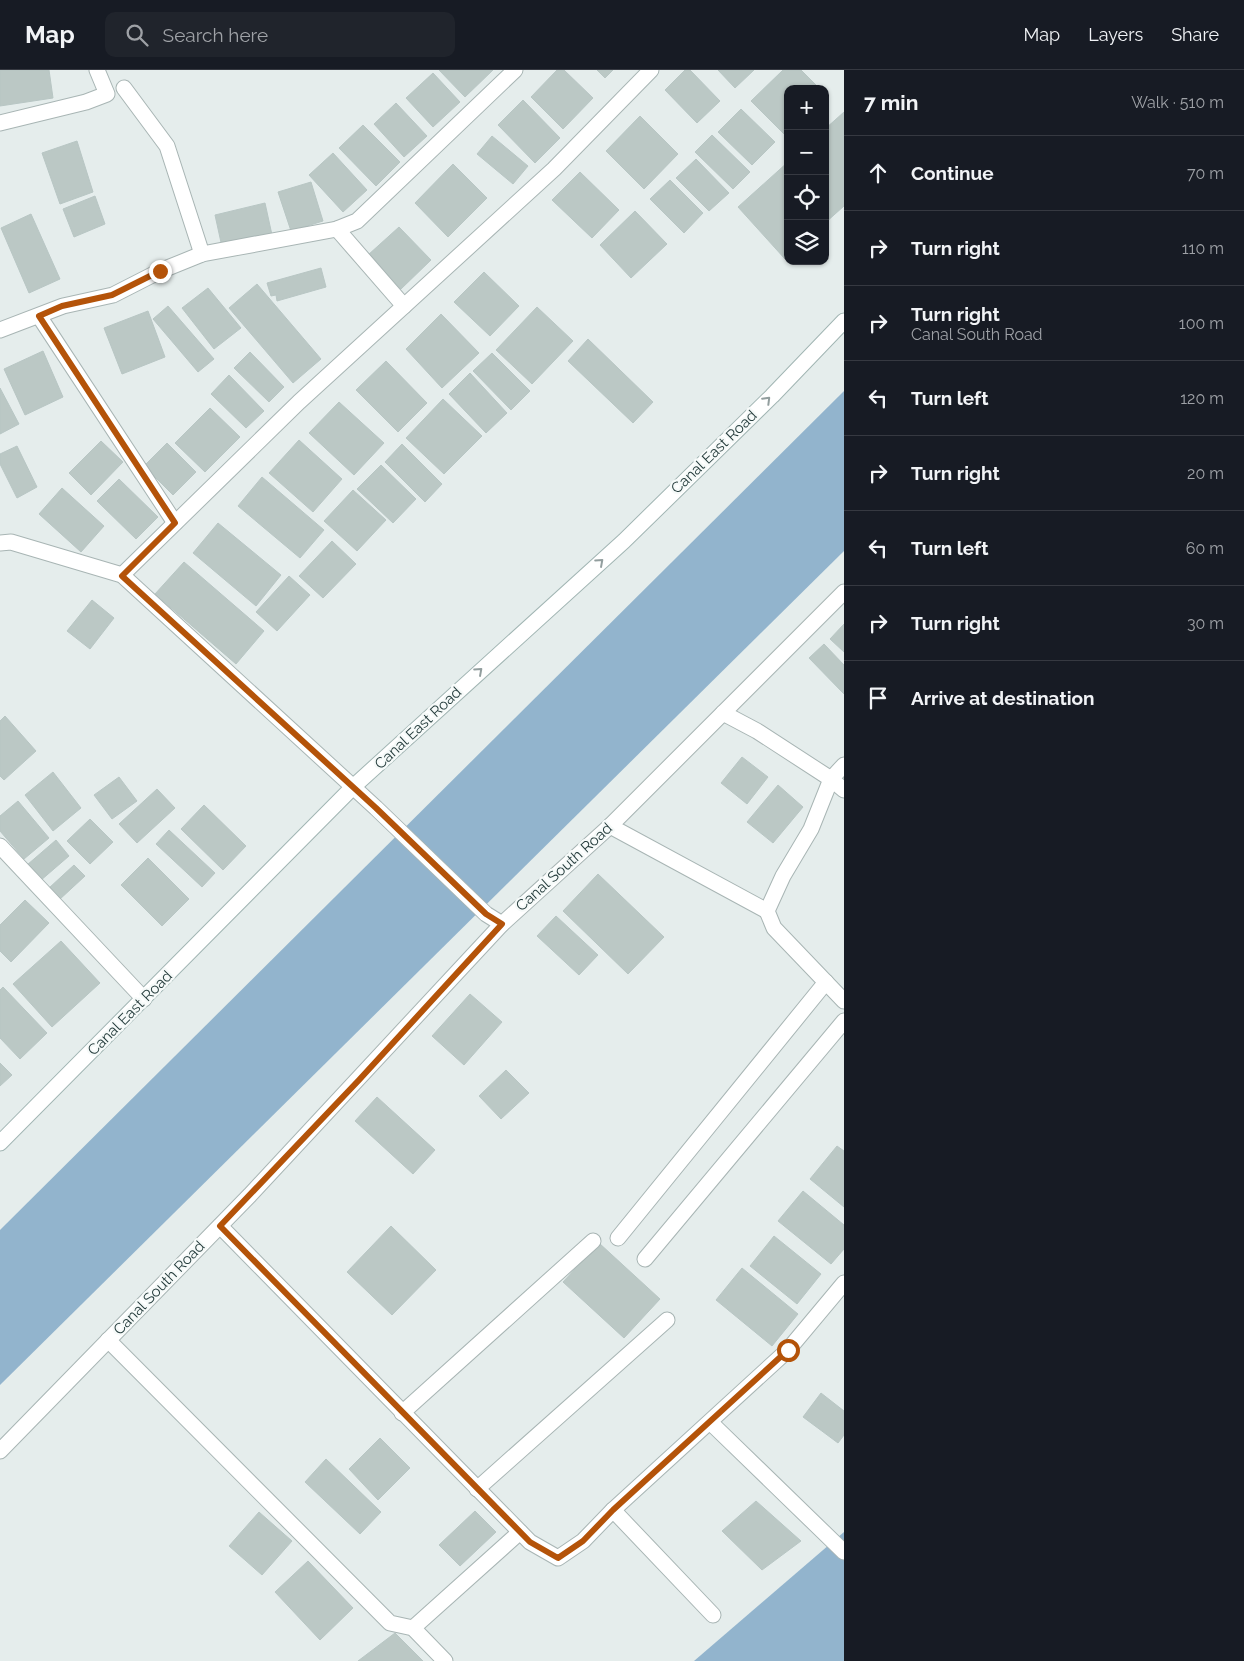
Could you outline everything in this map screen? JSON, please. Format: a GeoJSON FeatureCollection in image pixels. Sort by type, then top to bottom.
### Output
{"type":"FeatureCollection","features":[{"type":"Feature","properties":{"kind":"street"},"geometry":{"type":"LineString","coordinates":[[0,123],[86,102],[107,94],[97,70]]}},
{"type":"Feature","properties":{"kind":"street"},"geometry":{"type":"LineString","coordinates":[[0,330],[62,306],[112,295],[160,271],[202,254],[337,229],[357,221],[515,70]]}},
{"type":"Feature","properties":{"kind":"street"},"geometry":{"type":"LineString","coordinates":[[122,576],[299,402],[554,169],[651,70]]}},
{"type":"Feature","properties":{"kind":"street"},"geometry":{"type":"LineString","coordinates":[[124,88],[167,146],[202,254]]}},
{"type":"Feature","properties":{"kind":"street"},"geometry":{"type":"LineString","coordinates":[[337,229],[404,306]]}},
{"type":"Feature","properties":{"kind":"street"},"geometry":{"type":"LineString","coordinates":[[39,316],[175,523]]}},
{"type":"Feature","properties":{"kind":"street","name":"Canal East Road"},"geometry":{"type":"LineString","coordinates":[[1,1141],[353,787],[624,541],[772,396],[844,321]]}},
{"type":"Feature","properties":{"kind":"street"},"geometry":{"type":"LineString","coordinates":[[0,543],[10,542],[122,576],[376,808],[486,914],[502,924]]}},
{"type":"Feature","properties":{"kind":"street","name":"Canal South Road"},"geometry":{"type":"LineString","coordinates":[[0,1451],[220,1226],[359,1080],[502,924],[610,826],[844,592]]}},
{"type":"Feature","properties":{"kind":"street"},"geometry":{"type":"LineString","coordinates":[[723,713],[757,731],[831,779],[844,790]]}},
{"type":"Feature","properties":{"kind":"street"},"geometry":{"type":"LineString","coordinates":[[767,911],[782,876],[811,829],[831,779],[844,765]]}},
{"type":"Feature","properties":{"kind":"street"},"geometry":{"type":"LineString","coordinates":[[610,826],[767,911],[774,928],[844,1002]]}},
{"type":"Feature","properties":{"kind":"street"},"geometry":{"type":"LineString","coordinates":[[0,846],[144,999]]}},
{"type":"Feature","properties":{"kind":"street"},"geometry":{"type":"LineString","coordinates":[[618,1238],[826,982]]}},
{"type":"Feature","properties":{"kind":"street"},"geometry":{"type":"LineString","coordinates":[[645,1259],[844,1021]]}},
{"type":"Feature","properties":{"kind":"street"},"geometry":{"type":"LineString","coordinates":[[220,1226],[530,1542],[558,1558],[583,1541],[613,1510],[711,1423],[788,1350],[844,1283]]}},
{"type":"Feature","properties":{"kind":"street"},"geometry":{"type":"LineString","coordinates":[[402,1413],[593,1241]]}},
{"type":"Feature","properties":{"kind":"street"},"geometry":{"type":"LineString","coordinates":[[477,1489],[667,1320]]}},
{"type":"Feature","properties":{"kind":"street"},"geometry":{"type":"LineString","coordinates":[[108,1340],[390,1623],[413,1628],[445,1661]]}},
{"type":"Feature","properties":{"kind":"street"},"geometry":{"type":"LineString","coordinates":[[711,1423],[844,1552]]}},
{"type":"Feature","properties":{"kind":"street"},"geometry":{"type":"LineString","coordinates":[[613,1510],[713,1615]]}},
{"type":"Feature","properties":{"kind":"street"},"geometry":{"type":"LineString","coordinates":[[413,1628],[520,1532]]}},
{"type":"Feature","properties":{"kind":"water"},"geometry":{"type":"Polygon","coordinates":[[[844,391],[844,551],[0,1385],[0,1230],[844,391]]]}},
{"type":"Feature","properties":{"kind":"water"},"geometry":{"type":"Polygon","coordinates":[[[844,1532],[844,1661],[694,1661],[844,1532]]]}},
{"type":"Feature","properties":{"kind":"building"},"geometry":{"type":"Polygon","coordinates":[[[0,70],[49,70],[53,98],[0,106],[0,70]]]}},
{"type":"Feature","properties":{"kind":"building"},"geometry":{"type":"Polygon","coordinates":[[[439,70],[493,70],[465,97],[439,70]]]}},
{"type":"Feature","properties":{"kind":"building"},"geometry":{"type":"Polygon","coordinates":[[[557,70],[564,70],[593,98],[563,129],[531,97],[557,70]]]}},
{"type":"Feature","properties":{"kind":"building"},"geometry":{"type":"Polygon","coordinates":[[[597,70],[613,70],[605,78],[597,70]]]}},
{"type":"Feature","properties":{"kind":"building"},"geometry":{"type":"Polygon","coordinates":[[[685,70],[690,70],[720,101],[697,123],[665,90],[685,70]]]}},
{"type":"Feature","properties":{"kind":"building"},"geometry":{"type":"Polygon","coordinates":[[[718,70],[754,70],[735,88],[718,70]]]}},
{"type":"Feature","properties":{"kind":"building"},"geometry":{"type":"Polygon","coordinates":[[[783,70],[801,70],[816,85],[784,85],[784,134],[751,101],[783,70]]]}},
{"type":"Feature","properties":{"kind":"building"},"geometry":{"type":"Polygon","coordinates":[[[433,73],[460,102],[433,127],[406,98],[433,73]]]}},
{"type":"Feature","properties":{"kind":"building"},"geometry":{"type":"Polygon","coordinates":[[[523,100],[560,138],[535,163],[498,125],[523,100]]]}},
{"type":"Feature","properties":{"kind":"building"},"geometry":{"type":"Polygon","coordinates":[[[396,103],[427,136],[404,157],[374,124],[396,103]]]}},
{"type":"Feature","properties":{"kind":"building"},"geometry":{"type":"Polygon","coordinates":[[[741,109],[775,142],[752,165],[718,132],[741,109]]]}},
{"type":"Feature","properties":{"kind":"building"},"geometry":{"type":"Polygon","coordinates":[[[844,112],[844,206],[829,219],[829,130],[829,125],[844,112]]]}},
{"type":"Feature","properties":{"kind":"building"},"geometry":{"type":"Polygon","coordinates":[[[640,116],[678,154],[644,189],[606,151],[640,116]]]}},
{"type":"Feature","properties":{"kind":"building"},"geometry":{"type":"Polygon","coordinates":[[[363,125],[400,162],[376,186],[339,148],[363,125]]]}},
{"type":"Feature","properties":{"kind":"building"},"geometry":{"type":"Polygon","coordinates":[[[712,135],[750,172],[733,189],[695,152],[712,135]]]}},
{"type":"Feature","properties":{"kind":"building"},"geometry":{"type":"Polygon","coordinates":[[[492,136],[528,166],[513,184],[477,154],[492,136]]]}},
{"type":"Feature","properties":{"kind":"building"},"geometry":{"type":"Polygon","coordinates":[[[77,141],[93,192],[60,204],[42,153],[77,141]]]}},
{"type":"Feature","properties":{"kind":"building"},"geometry":{"type":"Polygon","coordinates":[[[333,153],[367,190],[343,212],[309,175],[333,153]]]}},
{"type":"Feature","properties":{"kind":"building"},"geometry":{"type":"Polygon","coordinates":[[[696,159],[729,193],[709,211],[676,178],[696,159]]]}},
{"type":"Feature","properties":{"kind":"building"},"geometry":{"type":"Polygon","coordinates":[[[453,164],[487,198],[448,237],[415,203],[453,164]]]}},
{"type":"Feature","properties":{"kind":"building"},"geometry":{"type":"Polygon","coordinates":[[[784,166],[784,258],[738,207],[784,166]]]}},
{"type":"Feature","properties":{"kind":"building"},"geometry":{"type":"Polygon","coordinates":[[[580,172],[619,210],[592,238],[552,200],[580,172]]]}},
{"type":"Feature","properties":{"kind":"building"},"geometry":{"type":"Polygon","coordinates":[[[670,180],[703,213],[684,233],[650,199],[670,180]]]}},
{"type":"Feature","properties":{"kind":"building"},"geometry":{"type":"Polygon","coordinates":[[[311,182],[323,221],[291,231],[278,192],[311,182]]]}},
{"type":"Feature","properties":{"kind":"building"},"geometry":{"type":"Polygon","coordinates":[[[95,196],[105,224],[74,237],[63,209],[95,196]]]}},
{"type":"Feature","properties":{"kind":"building"},"geometry":{"type":"Polygon","coordinates":[[[265,203],[272,235],[222,247],[215,215],[265,203]]]}},
{"type":"Feature","properties":{"kind":"building"},"geometry":{"type":"Polygon","coordinates":[[[635,211],[667,244],[631,278],[600,245],[635,211]]]}},
{"type":"Feature","properties":{"kind":"building"},"geometry":{"type":"Polygon","coordinates":[[[31,214],[60,279],[29,293],[1,228],[31,214]]]}},
{"type":"Feature","properties":{"kind":"building"},"geometry":{"type":"Polygon","coordinates":[[[399,227],[431,260],[401,289],[368,255],[399,227]]]}},
{"type":"Feature","properties":{"kind":"building"},"geometry":{"type":"Polygon","coordinates":[[[321,268],[326,287],[277,301],[276,295],[271,296],[267,283],[321,268]]]}},
{"type":"Feature","properties":{"kind":"building"},"geometry":{"type":"Polygon","coordinates":[[[484,272],[519,306],[490,336],[454,302],[484,272]]]}},
{"type":"Feature","properties":{"kind":"building"},"geometry":{"type":"Polygon","coordinates":[[[257,284],[321,359],[293,383],[229,308],[257,284]]]}},
{"type":"Feature","properties":{"kind":"building"},"geometry":{"type":"Polygon","coordinates":[[[208,288],[241,328],[214,349],[182,308],[208,288]]]}},
{"type":"Feature","properties":{"kind":"building"},"geometry":{"type":"Polygon","coordinates":[[[168,306],[214,359],[198,372],[153,319],[168,306]]]}},
{"type":"Feature","properties":{"kind":"building"},"geometry":{"type":"Polygon","coordinates":[[[537,307],[573,341],[532,384],[496,350],[537,307]]]}},
{"type":"Feature","properties":{"kind":"building"},"geometry":{"type":"Polygon","coordinates":[[[148,311],[165,357],[122,374],[104,328],[148,311]]]}},
{"type":"Feature","properties":{"kind":"building"},"geometry":{"type":"Polygon","coordinates":[[[441,314],[479,353],[442,388],[406,349],[441,314]]]}},
{"type":"Feature","properties":{"kind":"building"},"geometry":{"type":"Polygon","coordinates":[[[588,339],[653,402],[633,423],[568,361],[588,339]]]}},
{"type":"Feature","properties":{"kind":"building"},"geometry":{"type":"Polygon","coordinates":[[[43,351],[63,397],[25,415],[4,369],[43,351]]]}},
{"type":"Feature","properties":{"kind":"building"},"geometry":{"type":"Polygon","coordinates":[[[250,352],[284,387],[269,402],[234,368],[250,352]]]}},
{"type":"Feature","properties":{"kind":"building"},"geometry":{"type":"Polygon","coordinates":[[[492,353],[530,391],[511,410],[473,371],[492,353]]]}},
{"type":"Feature","properties":{"kind":"building"},"geometry":{"type":"Polygon","coordinates":[[[386,361],[427,403],[398,432],[356,390],[386,361]]]}},
{"type":"Feature","properties":{"kind":"building"},"geometry":{"type":"Polygon","coordinates":[[[470,373],[507,413],[486,433],[449,394],[470,373]]]}},
{"type":"Feature","properties":{"kind":"building"},"geometry":{"type":"Polygon","coordinates":[[[229,375],[264,411],[246,428],[211,394],[229,375]]]}},
{"type":"Feature","properties":{"kind":"building"},"geometry":{"type":"Polygon","coordinates":[[[0,388],[19,424],[0,434],[0,388]]]}},
{"type":"Feature","properties":{"kind":"building"},"geometry":{"type":"Polygon","coordinates":[[[443,399],[482,436],[444,474],[406,438],[443,399]]]}},
{"type":"Feature","properties":{"kind":"building"},"geometry":{"type":"Polygon","coordinates":[[[339,402],[384,443],[354,475],[309,433],[339,402]]]}},
{"type":"Feature","properties":{"kind":"building"},"geometry":{"type":"Polygon","coordinates":[[[210,408],[240,437],[205,472],[175,443],[210,408]]]}},
{"type":"Feature","properties":{"kind":"building"},"geometry":{"type":"Polygon","coordinates":[[[299,440],[342,479],[313,512],[269,473],[299,440]]]}},
{"type":"Feature","properties":{"kind":"building"},"geometry":{"type":"Polygon","coordinates":[[[101,441],[123,462],[91,495],[69,473],[101,441]]]}},
{"type":"Feature","properties":{"kind":"building"},"geometry":{"type":"Polygon","coordinates":[[[167,443],[196,472],[173,495],[144,466],[167,443]]]}},
{"type":"Feature","properties":{"kind":"building"},"geometry":{"type":"Polygon","coordinates":[[[402,444],[442,484],[425,502],[385,462],[402,444]]]}},
{"type":"Feature","properties":{"kind":"building"},"geometry":{"type":"Polygon","coordinates":[[[17,446],[37,487],[17,498],[0,464],[0,454],[17,446]]]}},
{"type":"Feature","properties":{"kind":"building"},"geometry":{"type":"Polygon","coordinates":[[[381,465],[416,499],[393,523],[357,489],[381,465]]]}},
{"type":"Feature","properties":{"kind":"building"},"geometry":{"type":"Polygon","coordinates":[[[262,477],[324,530],[300,558],[238,506],[262,477]]]}},
{"type":"Feature","properties":{"kind":"building"},"geometry":{"type":"Polygon","coordinates":[[[119,479],[158,517],[136,539],[97,501],[119,479]]]}},
{"type":"Feature","properties":{"kind":"building"},"geometry":{"type":"Polygon","coordinates":[[[62,488],[104,526],[81,552],[39,514],[62,488]]]}},
{"type":"Feature","properties":{"kind":"building"},"geometry":{"type":"Polygon","coordinates":[[[353,490],[386,520],[357,551],[324,521],[353,490]]]}},
{"type":"Feature","properties":{"kind":"building"},"geometry":{"type":"Polygon","coordinates":[[[218,523],[281,575],[256,606],[193,553],[218,523]]]}},
{"type":"Feature","properties":{"kind":"building"},"geometry":{"type":"Polygon","coordinates":[[[332,541],[356,564],[323,598],[299,576],[332,541]]]}},
{"type":"Feature","properties":{"kind":"building"},"geometry":{"type":"Polygon","coordinates":[[[184,562],[264,631],[236,664],[155,594],[184,562]]]}},
{"type":"Feature","properties":{"kind":"building"},"geometry":{"type":"Polygon","coordinates":[[[289,576],[310,595],[277,631],[256,612],[289,576]]]}},
{"type":"Feature","properties":{"kind":"building"},"geometry":{"type":"Polygon","coordinates":[[[92,600],[114,618],[90,649],[67,631],[92,600]]]}},
{"type":"Feature","properties":{"kind":"building"},"geometry":{"type":"Polygon","coordinates":[[[844,624],[844,652],[830,639],[844,624]]]}},
{"type":"Feature","properties":{"kind":"building"},"geometry":{"type":"Polygon","coordinates":[[[824,644],[844,665],[844,694],[809,658],[824,644]]]}},
{"type":"Feature","properties":{"kind":"building"},"geometry":{"type":"Polygon","coordinates":[[[5,716],[36,751],[4,780],[0,776],[0,721],[5,716]]]}},
{"type":"Feature","properties":{"kind":"building"},"geometry":{"type":"Polygon","coordinates":[[[742,757],[768,777],[747,804],[721,783],[742,757]]]}},
{"type":"Feature","properties":{"kind":"building"},"geometry":{"type":"Polygon","coordinates":[[[53,772],[81,808],[53,831],[25,795],[53,772]]]}},
{"type":"Feature","properties":{"kind":"building"},"geometry":{"type":"Polygon","coordinates":[[[119,777],[137,801],[112,819],[94,795],[119,777]]]}},
{"type":"Feature","properties":{"kind":"building"},"geometry":{"type":"Polygon","coordinates":[[[778,785],[803,807],[773,843],[747,822],[778,785]]]}},
{"type":"Feature","properties":{"kind":"building"},"geometry":{"type":"Polygon","coordinates":[[[157,789],[175,808],[137,843],[119,824],[157,789]]]}},
{"type":"Feature","properties":{"kind":"building"},"geometry":{"type":"Polygon","coordinates":[[[18,801],[49,838],[24,859],[0,831],[0,816],[18,801]]]}},
{"type":"Feature","properties":{"kind":"building"},"geometry":{"type":"Polygon","coordinates":[[[204,805],[246,846],[223,870],[181,829],[204,805]]]}},
{"type":"Feature","properties":{"kind":"building"},"geometry":{"type":"Polygon","coordinates":[[[90,819],[113,842],[90,864],[67,841],[90,819]]]}},
{"type":"Feature","properties":{"kind":"building"},"geometry":{"type":"Polygon","coordinates":[[[169,830],[215,873],[202,887],[156,844],[169,830]]]}},
{"type":"Feature","properties":{"kind":"building"},"geometry":{"type":"Polygon","coordinates":[[[56,840],[69,856],[40,881],[27,865],[56,840]]]}},
{"type":"Feature","properties":{"kind":"building"},"geometry":{"type":"Polygon","coordinates":[[[148,858],[189,899],[162,926],[121,885],[148,858]]]}},
{"type":"Feature","properties":{"kind":"building"},"geometry":{"type":"Polygon","coordinates":[[[74,865],[85,876],[59,900],[49,888],[74,865]]]}},
{"type":"Feature","properties":{"kind":"building"},"geometry":{"type":"Polygon","coordinates":[[[598,874],[664,937],[628,974],[563,911],[598,874]]]}},
{"type":"Feature","properties":{"kind":"building"},"geometry":{"type":"Polygon","coordinates":[[[25,900],[49,923],[11,962],[0,951],[0,925],[25,900]]]}},
{"type":"Feature","properties":{"kind":"building"},"geometry":{"type":"Polygon","coordinates":[[[556,916],[598,955],[579,975],[537,936],[556,916]]]}},
{"type":"Feature","properties":{"kind":"building"},"geometry":{"type":"Polygon","coordinates":[[[61,941],[100,983],[52,1027],[13,984],[61,941]]]}},
{"type":"Feature","properties":{"kind":"building"},"geometry":{"type":"Polygon","coordinates":[[[3,987],[47,1033],[20,1059],[0,1038],[0,990],[3,987]]]}},
{"type":"Feature","properties":{"kind":"building"},"geometry":{"type":"Polygon","coordinates":[[[470,994],[502,1022],[464,1065],[432,1036],[470,994]]]}},
{"type":"Feature","properties":{"kind":"building"},"geometry":{"type":"Polygon","coordinates":[[[0,1063],[12,1075],[0,1086],[0,1063]]]}},
{"type":"Feature","properties":{"kind":"building"},"geometry":{"type":"Polygon","coordinates":[[[506,1070],[529,1093],[501,1119],[479,1096],[506,1070]]]}},
{"type":"Feature","properties":{"kind":"building"},"geometry":{"type":"Polygon","coordinates":[[[377,1097],[435,1150],[413,1174],[355,1121],[377,1097]]]}},
{"type":"Feature","properties":{"kind":"building"},"geometry":{"type":"Polygon","coordinates":[[[837,1146],[844,1151],[844,1207],[810,1179],[837,1146]]]}},
{"type":"Feature","properties":{"kind":"building"},"geometry":{"type":"Polygon","coordinates":[[[803,1191],[844,1225],[844,1249],[831,1264],[778,1221],[803,1191]]]}},
{"type":"Feature","properties":{"kind":"building"},"geometry":{"type":"Polygon","coordinates":[[[391,1226],[436,1270],[392,1315],[347,1272],[391,1226]]]}},
{"type":"Feature","properties":{"kind":"building"},"geometry":{"type":"Polygon","coordinates":[[[774,1236],[821,1274],[797,1304],[750,1266],[774,1236]]]}},
{"type":"Feature","properties":{"kind":"building"},"geometry":{"type":"Polygon","coordinates":[[[599,1243],[660,1299],[624,1338],[563,1282],[599,1243]]]}},
{"type":"Feature","properties":{"kind":"building"},"geometry":{"type":"Polygon","coordinates":[[[742,1268],[798,1314],[772,1346],[716,1300],[742,1268]]]}},
{"type":"Feature","properties":{"kind":"building"},"geometry":{"type":"Polygon","coordinates":[[[821,1393],[844,1411],[844,1435],[838,1443],[803,1417],[821,1393]]]}},
{"type":"Feature","properties":{"kind":"building"},"geometry":{"type":"Polygon","coordinates":[[[380,1438],[410,1468],[378,1500],[349,1469],[380,1438]]]}},
{"type":"Feature","properties":{"kind":"building"},"geometry":{"type":"Polygon","coordinates":[[[326,1459],[381,1512],[360,1534],[305,1482],[326,1459]]]}},
{"type":"Feature","properties":{"kind":"building"},"geometry":{"type":"Polygon","coordinates":[[[756,1501],[801,1541],[762,1570],[722,1531],[756,1501]]]}},
{"type":"Feature","properties":{"kind":"building"},"geometry":{"type":"Polygon","coordinates":[[[475,1511],[496,1532],[460,1566],[439,1545],[475,1511]]]}},
{"type":"Feature","properties":{"kind":"building"},"geometry":{"type":"Polygon","coordinates":[[[259,1512],[292,1541],[262,1575],[229,1546],[259,1512]]]}},
{"type":"Feature","properties":{"kind":"building"},"geometry":{"type":"Polygon","coordinates":[[[308,1561],[353,1608],[320,1640],[275,1592],[308,1561]]]}},
{"type":"Feature","properties":{"kind":"building"},"geometry":{"type":"Polygon","coordinates":[[[395,1633],[423,1661],[358,1661],[395,1633]]]}},
{"type":"Feature","properties":{"kind":"route"},"geometry":{"type":"LineString","coordinates":[[160,271],[112,295],[62,306],[39,316],[175,523],[122,576],[376,808],[486,914],[502,924],[359,1080],[220,1226],[530,1542],[558,1558],[583,1541],[613,1510],[711,1423],[788,1350]]}}]}
